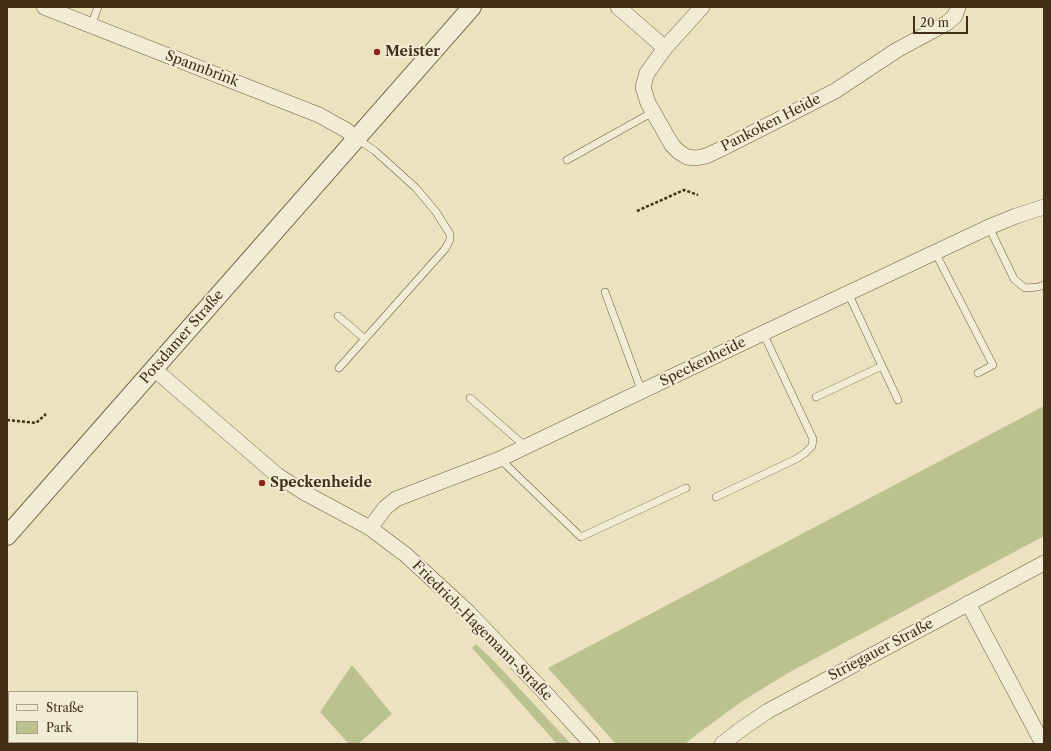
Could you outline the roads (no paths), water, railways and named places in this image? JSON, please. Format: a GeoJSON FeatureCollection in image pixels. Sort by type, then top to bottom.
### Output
{"type":"FeatureCollection","features":[{"type":"Feature","properties":{"kind":"street","name":"Spannbrink"},"geometry":{"type":"LineString","coordinates":[[44,7],[319,115],[356,138]]}},
{"type":"Feature","properties":{"kind":"street","name":"Potsdamer Straße"},"geometry":{"type":"LineString","coordinates":[[7,536],[472,7]]}},
{"type":"Feature","properties":{"kind":"street"},"geometry":{"type":"LineString","coordinates":[[618,7],[665,48]]}},
{"type":"Feature","properties":{"kind":"street","name":"Pankoken Heide"},"geometry":{"type":"LineString","coordinates":[[702,7],[665,48],[647,74],[643,87],[644,96],[672,145],[678,152],[687,157],[696,158],[706,156],[835,91],[897,50],[947,23],[955,16],[958,7]]}},
{"type":"Feature","properties":{"kind":"street","name":"Speckenheide"},"geometry":{"type":"LineString","coordinates":[[370,528],[385,508],[396,499],[500,459],[935,252],[1016,216],[1044,207]]}},
{"type":"Feature","properties":{"kind":"street","name":"Friedrich-Hagemann-Straße"},"geometry":{"type":"LineString","coordinates":[[154,369],[277,475],[305,493],[370,528],[406,555],[468,612],[592,744]]}},
{"type":"Feature","properties":{"kind":"street","name":"Striegauer Straße"},"geometry":{"type":"LineString","coordinates":[[722,744],[768,711],[1044,563]]}},
{"type":"Feature","properties":{"kind":"street"},"geometry":{"type":"LineString","coordinates":[[968,603],[1043,744]]}},
{"type":"Feature","properties":{"kind":"lane"},"geometry":{"type":"LineString","coordinates":[[91,26],[98,7]]}},
{"type":"Feature","properties":{"kind":"lane"},"geometry":{"type":"LineString","coordinates":[[567,160],[653,112]]}},
{"type":"Feature","properties":{"kind":"lane"},"geometry":{"type":"LineString","coordinates":[[339,368],[445,249],[450,240],[450,234],[436,212],[416,188],[375,151],[356,138]]}},
{"type":"Feature","properties":{"kind":"lane"},"geometry":{"type":"LineString","coordinates":[[990,227],[1014,279],[1025,288],[1044,285]]}},
{"type":"Feature","properties":{"kind":"lane"},"geometry":{"type":"LineString","coordinates":[[935,252],[993,365],[978,373]]}},
{"type":"Feature","properties":{"kind":"lane"},"geometry":{"type":"LineString","coordinates":[[605,292],[643,392]]}},
{"type":"Feature","properties":{"kind":"lane"},"geometry":{"type":"LineString","coordinates":[[848,293],[898,400]]}},
{"type":"Feature","properties":{"kind":"lane"},"geometry":{"type":"LineString","coordinates":[[338,316],[365,339]]}},
{"type":"Feature","properties":{"kind":"lane"},"geometry":{"type":"LineString","coordinates":[[716,497],[796,459],[812,446],[813,439],[764,333]]}},
{"type":"Feature","properties":{"kind":"lane"},"geometry":{"type":"LineString","coordinates":[[816,397],[882,366]]}},
{"type":"Feature","properties":{"kind":"lane"},"geometry":{"type":"LineString","coordinates":[[470,398],[526,447]]}},
{"type":"Feature","properties":{"kind":"lane"},"geometry":{"type":"LineString","coordinates":[[500,459],[581,537],[686,488]]}},
{"type":"Feature","properties":{"kind":"place","name":"Meister"},"geometry":{"type":"Point","coordinates":[377,52]}},
{"type":"Feature","properties":{"kind":"place","name":"Speckenheide"},"geometry":{"type":"Point","coordinates":[262,483]}}]}
